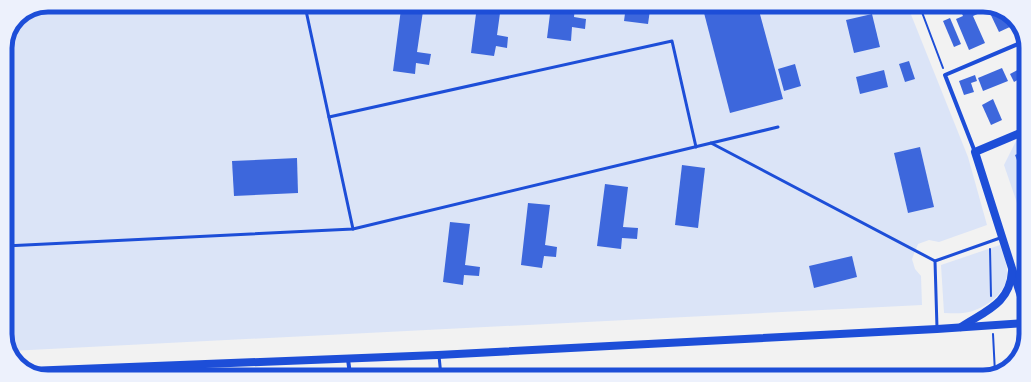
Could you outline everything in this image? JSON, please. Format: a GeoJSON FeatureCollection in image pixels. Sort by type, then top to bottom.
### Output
{"type":"FeatureCollection","features":[{"type":"Feature","properties":{"kind":"main road"},"geometry":{"type":"LineString","coordinates":[[1019,134],[975,152],[1019,290]]}},
{"type":"Feature","properties":{"kind":"main road"},"geometry":{"type":"LineString","coordinates":[[960,327],[996,306],[1006,294],[1012,280],[1012,268]]}},
{"type":"Feature","properties":{"kind":"main road"},"geometry":{"type":"LineString","coordinates":[[112,370],[937,329],[1019,323]]}},
{"type":"Feature","properties":{"kind":"street"},"geometry":{"type":"LineString","coordinates":[[975,152],[945,75],[1019,45]]}},
{"type":"Feature","properties":{"kind":"street"},"geometry":{"type":"LineString","coordinates":[[348,359],[349,370]]}},
{"type":"Feature","properties":{"kind":"lane"},"geometry":{"type":"LineString","coordinates":[[306,12],[353,229]]}},
{"type":"Feature","properties":{"kind":"lane"},"geometry":{"type":"LineString","coordinates":[[329,117],[672,41],[696,147]]}},
{"type":"Feature","properties":{"kind":"lane"},"geometry":{"type":"LineString","coordinates":[[12,246],[353,229],[778,127]]}},
{"type":"Feature","properties":{"kind":"lane"},"geometry":{"type":"LineString","coordinates":[[711,143],[935,262],[1002,237]]}},
{"type":"Feature","properties":{"kind":"lane"},"geometry":{"type":"LineString","coordinates":[[935,262],[937,329]]}},
{"type":"Feature","properties":{"kind":"lane"},"geometry":{"type":"LineString","coordinates":[[438,354],[440,370]]}},
{"type":"Feature","properties":{"kind":"path"},"geometry":{"type":"LineString","coordinates":[[922,12],[945,75]]}},
{"type":"Feature","properties":{"kind":"shaded area"},"geometry":{"type":"Polygon","coordinates":[[[48,12],[910,12],[968,157],[987,225],[939,242],[929,240],[918,244],[912,259],[915,269],[921,276],[922,305],[16,351],[12,337],[12,48],[15,34],[22,22],[28,18],[48,12]]]}},
{"type":"Feature","properties":{"kind":"shaded area"},"geometry":{"type":"Polygon","coordinates":[[[1019,140],[1019,209],[1004,165],[1016,141],[1019,140]]]}},
{"type":"Feature","properties":{"kind":"shaded area"},"geometry":{"type":"Polygon","coordinates":[[[1000,245],[1006,264],[1007,275],[1006,282],[999,294],[988,304],[975,310],[963,313],[944,313],[941,265],[1000,245]]]}},
{"type":"Feature","properties":{"kind":"building"},"geometry":{"type":"Polygon","coordinates":[[[401,12],[423,12],[417,52],[431,54],[429,65],[416,63],[415,74],[393,71],[401,12]]]}},
{"type":"Feature","properties":{"kind":"building"},"geometry":{"type":"Polygon","coordinates":[[[476,12],[500,12],[497,35],[508,37],[507,48],[496,46],[494,56],[471,53],[476,12]]]}},
{"type":"Feature","properties":{"kind":"building"},"geometry":{"type":"Polygon","coordinates":[[[550,12],[574,12],[574,17],[586,19],[585,29],[572,27],[571,41],[547,38],[550,12]]]}},
{"type":"Feature","properties":{"kind":"building"},"geometry":{"type":"Polygon","coordinates":[[[625,12],[650,12],[648,24],[624,21],[625,12]]]}},
{"type":"Feature","properties":{"kind":"building"},"geometry":{"type":"Polygon","coordinates":[[[704,12],[759,12],[783,99],[730,113],[704,12]]]}},
{"type":"Feature","properties":{"kind":"building"},"geometry":{"type":"Polygon","coordinates":[[[961,12],[982,12],[973,16],[985,43],[969,50],[956,19],[963,16],[961,12]]]}},
{"type":"Feature","properties":{"kind":"building"},"geometry":{"type":"Polygon","coordinates":[[[990,12],[1005,19],[1012,26],[999,32],[990,12]]]}},
{"type":"Feature","properties":{"kind":"building"},"geometry":{"type":"Polygon","coordinates":[[[872,14],[880,47],[854,53],[846,20],[872,14]]]}},
{"type":"Feature","properties":{"kind":"building"},"geometry":{"type":"Polygon","coordinates":[[[950,18],[961,44],[954,47],[943,21],[950,18]]]}},
{"type":"Feature","properties":{"kind":"building"},"geometry":{"type":"Polygon","coordinates":[[[909,61],[915,79],[905,82],[899,64],[909,61]]]}},
{"type":"Feature","properties":{"kind":"building"},"geometry":{"type":"Polygon","coordinates":[[[795,64],[801,86],[784,91],[778,69],[795,64]]]}},
{"type":"Feature","properties":{"kind":"building"},"geometry":{"type":"Polygon","coordinates":[[[1002,68],[1008,81],[983,91],[978,78],[1002,68]]]}},
{"type":"Feature","properties":{"kind":"building"},"geometry":{"type":"Polygon","coordinates":[[[1019,69],[1019,79],[1014,82],[1010,74],[1019,69]]]}},
{"type":"Feature","properties":{"kind":"building"},"geometry":{"type":"Polygon","coordinates":[[[884,70],[888,87],[860,94],[856,77],[884,70]]]}},
{"type":"Feature","properties":{"kind":"building"},"geometry":{"type":"Polygon","coordinates":[[[975,75],[977,81],[971,83],[974,92],[964,95],[959,81],[975,75]]]}},
{"type":"Feature","properties":{"kind":"building"},"geometry":{"type":"Polygon","coordinates":[[[993,99],[1002,120],[991,125],[982,105],[993,99]]]}},
{"type":"Feature","properties":{"kind":"building"},"geometry":{"type":"Polygon","coordinates":[[[920,147],[934,207],[908,213],[894,153],[920,147]]]}},
{"type":"Feature","properties":{"kind":"building"},"geometry":{"type":"Polygon","coordinates":[[[1019,153],[1019,165],[1015,155],[1019,153]]]}},
{"type":"Feature","properties":{"kind":"building"},"geometry":{"type":"Polygon","coordinates":[[[297,158],[298,193],[234,196],[232,161],[297,158]]]}},
{"type":"Feature","properties":{"kind":"building"},"geometry":{"type":"Polygon","coordinates":[[[682,165],[705,168],[698,228],[675,225],[682,165]]]}},
{"type":"Feature","properties":{"kind":"building"},"geometry":{"type":"Polygon","coordinates":[[[605,184],[628,187],[623,227],[638,228],[637,239],[622,238],[621,249],[597,246],[605,184]]]}},
{"type":"Feature","properties":{"kind":"building"},"geometry":{"type":"Polygon","coordinates":[[[528,203],[550,205],[545,245],[557,247],[556,257],[544,256],[542,268],[521,265],[528,203]]]}},
{"type":"Feature","properties":{"kind":"building"},"geometry":{"type":"Polygon","coordinates":[[[450,222],[470,224],[465,265],[480,267],[479,276],[464,275],[463,285],[443,282],[450,222]]]}},
{"type":"Feature","properties":{"kind":"building"},"geometry":{"type":"Polygon","coordinates":[[[852,256],[857,277],[814,288],[809,266],[852,256]]]}}]}
